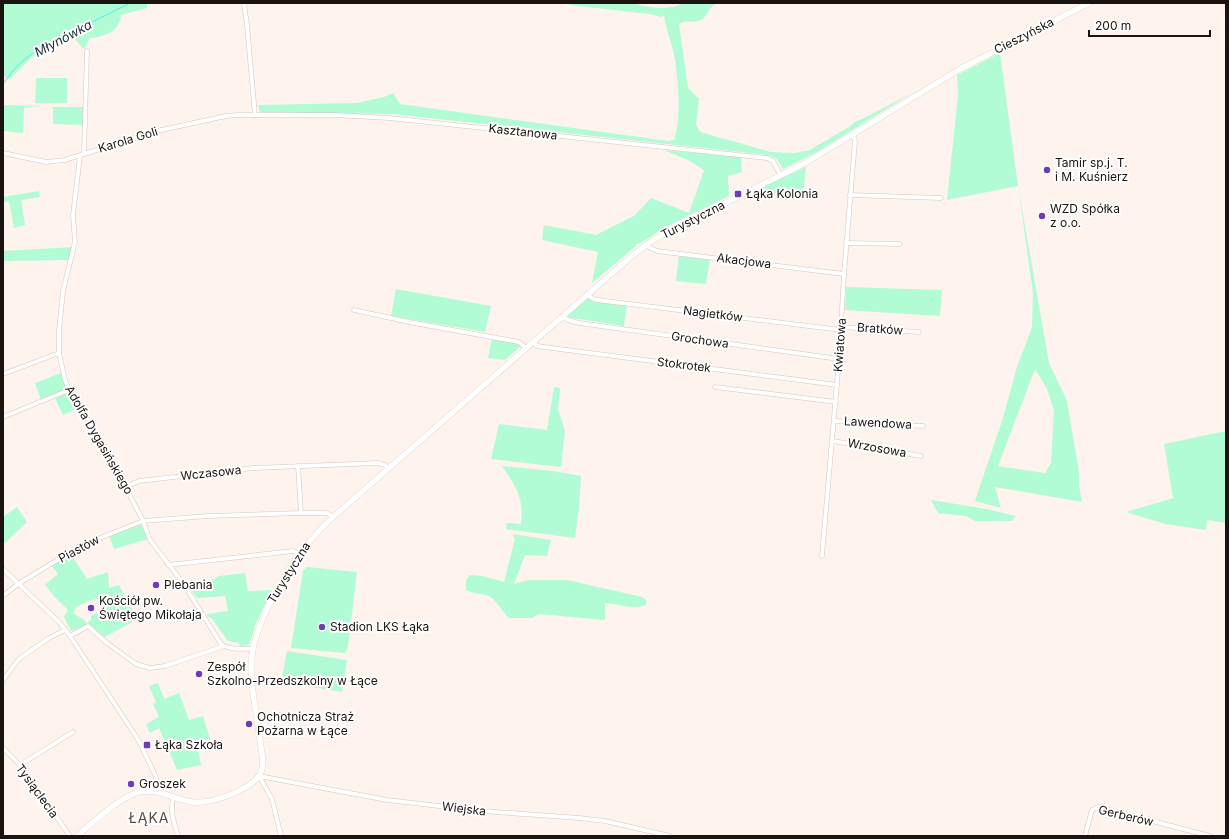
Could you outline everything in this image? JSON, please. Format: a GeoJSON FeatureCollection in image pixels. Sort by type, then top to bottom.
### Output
{"type":"FeatureCollection","features":[{"type":"Feature","properties":{"kind":"main road","name":"Cieszyńska"},"geometry":{"type":"LineString","coordinates":[[960,69],[1089,3]]}},
{"type":"Feature","properties":{"kind":"main road","name":"Turystyczna"},"geometry":{"type":"LineString","coordinates":[[259,776],[262,771],[263,760],[252,682],[251,666],[253,649],[269,607],[284,578],[299,554],[315,534],[587,294],[647,244],[679,226],[814,159],[960,69]]}},
{"type":"Feature","properties":{"kind":"main road"},"geometry":{"type":"LineString","coordinates":[[80,835],[120,802],[140,792],[156,792],[192,802],[206,801],[225,796],[249,786],[259,776]]}},
{"type":"Feature","properties":{"kind":"street"},"geometry":{"type":"LineString","coordinates":[[244,3],[255,115]]}},
{"type":"Feature","properties":{"kind":"street","name":"Adolfa Dygasińskiego"},"geometry":{"type":"LineString","coordinates":[[87,51],[82,155],[73,215],[75,242],[63,292],[59,331],[59,354],[61,367],[69,390],[104,445],[143,521],[150,540],[183,583],[221,644],[224,646]]}},
{"type":"Feature","properties":{"kind":"street","name":"Karola Goli"},"geometry":{"type":"LineString","coordinates":[[3,153],[46,162],[66,160],[157,131],[226,116],[255,115]]}},
{"type":"Feature","properties":{"kind":"street","name":"Kasztanowa"},"geometry":{"type":"LineString","coordinates":[[255,115],[335,115],[389,118],[767,158],[773,161],[781,176]]}},
{"type":"Feature","properties":{"kind":"street","name":"Kwiatowa"},"geometry":{"type":"LineString","coordinates":[[822,556],[836,402],[846,243],[855,141],[853,135]]}},
{"type":"Feature","properties":{"kind":"street"},"geometry":{"type":"LineString","coordinates":[[850,195],[941,198]]}},
{"type":"Feature","properties":{"kind":"street"},"geometry":{"type":"LineString","coordinates":[[846,243],[900,244]]}},
{"type":"Feature","properties":{"kind":"street","name":"Akacjowa"},"geometry":{"type":"LineString","coordinates":[[647,244],[650,248],[656,251],[844,274]]}},
{"type":"Feature","properties":{"kind":"street","name":"Nagietków"},"geometry":{"type":"LineString","coordinates":[[587,294],[593,299],[597,300],[841,329]]}},
{"type":"Feature","properties":{"kind":"street"},"geometry":{"type":"LineString","coordinates":[[354,310],[414,323],[519,342],[526,348]]}},
{"type":"Feature","properties":{"kind":"street","name":"Grochowa"},"geometry":{"type":"LineString","coordinates":[[562,316],[570,321],[588,324],[839,359]]}},
{"type":"Feature","properties":{"kind":"street","name":"Bratków"},"geometry":{"type":"LineString","coordinates":[[841,329],[919,332]]}},
{"type":"Feature","properties":{"kind":"street","name":"Stokrotek"},"geometry":{"type":"LineString","coordinates":[[533,342],[537,346],[544,347],[837,385]]}},
{"type":"Feature","properties":{"kind":"street"},"geometry":{"type":"LineString","coordinates":[[3,374],[59,354]]}},
{"type":"Feature","properties":{"kind":"street"},"geometry":{"type":"LineString","coordinates":[[715,387],[836,402]]}},
{"type":"Feature","properties":{"kind":"street"},"geometry":{"type":"LineString","coordinates":[[3,417],[69,390]]}},
{"type":"Feature","properties":{"kind":"street","name":"Lawendowa"},"geometry":{"type":"LineString","coordinates":[[834,421],[923,426]]}},
{"type":"Feature","properties":{"kind":"street","name":"Wrzosowa"},"geometry":{"type":"LineString","coordinates":[[832,441],[921,456]]}},
{"type":"Feature","properties":{"kind":"street","name":"Wczasowa"},"geometry":{"type":"LineString","coordinates":[[126,487],[139,481],[253,468],[378,463],[385,465],[388,469]]}},
{"type":"Feature","properties":{"kind":"street"},"geometry":{"type":"LineString","coordinates":[[298,466],[301,513]]}},
{"type":"Feature","properties":{"kind":"street"},"geometry":{"type":"LineString","coordinates":[[143,521],[208,516],[301,513],[327,513],[333,517]]}},
{"type":"Feature","properties":{"kind":"street","name":"Piastów"},"geometry":{"type":"LineString","coordinates":[[3,596],[18,584],[82,545],[143,521]]}},
{"type":"Feature","properties":{"kind":"street"},"geometry":{"type":"LineString","coordinates":[[168,565],[293,551],[299,554]]}},
{"type":"Feature","properties":{"kind":"street"},"geometry":{"type":"LineString","coordinates":[[3,570],[60,622],[70,636],[139,741],[156,777],[156,792]]}},
{"type":"Feature","properties":{"kind":"street"},"geometry":{"type":"LineString","coordinates":[[70,636],[88,626],[107,643],[136,664],[150,668],[165,666],[224,646],[230,648],[253,649]]}},
{"type":"Feature","properties":{"kind":"street"},"geometry":{"type":"LineString","coordinates":[[3,680],[19,659],[49,638],[65,630]]}},
{"type":"Feature","properties":{"kind":"street"},"geometry":{"type":"LineString","coordinates":[[20,765],[73,732]]}},
{"type":"Feature","properties":{"kind":"street","name":"Tysiąclecia"},"geometry":{"type":"LineString","coordinates":[[3,748],[20,765],[70,836]]}},
{"type":"Feature","properties":{"kind":"street"},"geometry":{"type":"LineString","coordinates":[[259,776],[272,799],[281,836]]}},
{"type":"Feature","properties":{"kind":"street","name":"Wiejska"},"geometry":{"type":"LineString","coordinates":[[259,776],[387,800],[482,811],[605,821],[670,836]]}},
{"type":"Feature","properties":{"kind":"street"},"geometry":{"type":"LineString","coordinates":[[174,796],[172,814],[178,836]]}},
{"type":"Feature","properties":{"kind":"street","name":"Gerberów"},"geometry":{"type":"LineString","coordinates":[[1085,836],[1092,810],[1098,807],[1210,836]]}},
{"type":"Feature","properties":{"kind":"green space"},"geometry":{"type":"Polygon","coordinates":[[[3,3],[147,3],[147,8],[121,15],[120,21],[115,29],[106,35],[90,38],[84,49],[73,37],[32,57],[10,79],[3,76],[3,3]]]}},
{"type":"Feature","properties":{"kind":"green space"},"geometry":{"type":"Polygon","coordinates":[[[569,3],[634,3],[645,6],[665,8],[678,6],[682,3],[717,3],[712,6],[701,20],[679,24],[688,88],[699,99],[696,125],[700,132],[771,152],[794,153],[810,150],[855,122],[912,93],[815,153],[783,169],[777,159],[768,155],[392,114],[260,112],[258,105],[357,103],[384,97],[393,93],[400,104],[668,141],[674,140],[679,109],[678,86],[674,54],[664,15],[662,17],[650,14],[569,5],[569,3]]]}},
{"type":"Feature","properties":{"kind":"green space"},"geometry":{"type":"Polygon","coordinates":[[[1000,53],[1018,186],[947,200],[958,95],[957,75],[1000,53]]]}},
{"type":"Feature","properties":{"kind":"green space"},"geometry":{"type":"Polygon","coordinates":[[[36,78],[67,78],[67,103],[35,103],[36,78]]]}},
{"type":"Feature","properties":{"kind":"green space"},"geometry":{"type":"Polygon","coordinates":[[[3,105],[46,106],[24,107],[23,133],[3,131],[3,105]]]}},
{"type":"Feature","properties":{"kind":"green space"},"geometry":{"type":"Polygon","coordinates":[[[53,107],[84,107],[83,125],[53,124],[53,107]]]}},
{"type":"Feature","properties":{"kind":"green space"},"geometry":{"type":"Polygon","coordinates":[[[664,150],[741,157],[742,172],[728,176],[729,196],[662,229],[639,244],[638,243],[592,283],[598,252],[542,240],[544,225],[596,235],[634,216],[651,198],[689,213],[704,170],[688,160],[664,150]]]}},
{"type":"Feature","properties":{"kind":"green space"},"geometry":{"type":"Polygon","coordinates":[[[806,167],[803,196],[761,192],[759,188],[806,167]]]}},
{"type":"Feature","properties":{"kind":"green space"},"geometry":{"type":"Polygon","coordinates":[[[1018,186],[1049,363],[1067,401],[1079,472],[1079,486],[1082,502],[995,487],[1001,508],[975,501],[1003,418],[1017,367],[1032,327],[1033,293],[1018,186]],[[1035,369],[998,466],[1045,473],[1051,463],[1054,411],[1047,389],[1035,369]]]}},
{"type":"Feature","properties":{"kind":"green space"},"geometry":{"type":"Polygon","coordinates":[[[39,191],[40,197],[21,200],[25,225],[14,228],[9,201],[3,202],[3,197],[39,191]]]}},
{"type":"Feature","properties":{"kind":"green space"},"geometry":{"type":"Polygon","coordinates":[[[73,247],[70,260],[3,261],[3,251],[73,247]]]}},
{"type":"Feature","properties":{"kind":"green space"},"geometry":{"type":"Polygon","coordinates":[[[679,255],[710,259],[706,284],[676,281],[679,255]]]}},
{"type":"Feature","properties":{"kind":"green space"},"geometry":{"type":"Polygon","coordinates":[[[846,287],[942,290],[940,316],[845,310],[846,287]]]}},
{"type":"Feature","properties":{"kind":"green space"},"geometry":{"type":"Polygon","coordinates":[[[396,289],[491,306],[485,332],[391,316],[396,289]]]}},
{"type":"Feature","properties":{"kind":"green space"},"geometry":{"type":"Polygon","coordinates":[[[588,297],[627,305],[624,326],[566,317],[588,297]]]}},
{"type":"Feature","properties":{"kind":"green space"},"geometry":{"type":"Polygon","coordinates":[[[492,338],[519,343],[522,345],[505,360],[488,358],[492,338]]]}},
{"type":"Feature","properties":{"kind":"green space"},"geometry":{"type":"Polygon","coordinates":[[[61,373],[67,389],[41,400],[35,383],[61,373]]]}},
{"type":"Feature","properties":{"kind":"green space"},"geometry":{"type":"Polygon","coordinates":[[[554,387],[560,388],[558,409],[565,431],[561,467],[491,459],[499,424],[547,430],[554,387]]]}},
{"type":"Feature","properties":{"kind":"green space"},"geometry":{"type":"Polygon","coordinates":[[[69,392],[79,408],[63,415],[55,398],[69,392]]]}},
{"type":"Feature","properties":{"kind":"green space"},"geometry":{"type":"Polygon","coordinates":[[[1226,431],[1226,523],[1207,520],[1206,530],[1165,524],[1126,512],[1173,498],[1164,444],[1226,431]]]}},
{"type":"Feature","properties":{"kind":"green space"},"geometry":{"type":"Polygon","coordinates":[[[502,466],[553,471],[581,476],[575,538],[506,529],[507,523],[521,524],[522,515],[518,493],[502,466]]]}},
{"type":"Feature","properties":{"kind":"green space"},"geometry":{"type":"Polygon","coordinates":[[[931,500],[987,509],[1016,516],[1012,521],[975,521],[966,516],[938,513],[931,500]]]}},
{"type":"Feature","properties":{"kind":"green space"},"geometry":{"type":"Polygon","coordinates":[[[17,507],[27,522],[5,543],[3,541],[3,517],[17,507]]]}},
{"type":"Feature","properties":{"kind":"green space"},"geometry":{"type":"Polygon","coordinates":[[[141,524],[148,539],[114,549],[109,535],[130,526],[141,524]]]}},
{"type":"Feature","properties":{"kind":"green space"},"geometry":{"type":"Polygon","coordinates":[[[513,534],[551,540],[547,556],[525,555],[514,584],[528,580],[567,580],[642,597],[647,601],[646,605],[631,607],[605,603],[605,620],[539,614],[532,618],[509,618],[491,597],[466,590],[466,581],[469,575],[483,576],[504,582],[515,539],[513,534]]]}},
{"type":"Feature","properties":{"kind":"green space"},"geometry":{"type":"Polygon","coordinates":[[[70,553],[87,579],[108,572],[109,588],[119,585],[138,619],[103,638],[88,625],[71,631],[64,617],[68,610],[45,585],[58,574],[51,565],[70,553]],[[97,599],[88,601],[75,608],[74,613],[87,624],[89,623],[88,621],[91,620],[91,616],[102,610],[97,599]]]}},
{"type":"Feature","properties":{"kind":"green space","name":"Stadion LKS Łąka"},"geometry":{"type":"Polygon","coordinates":[[[307,567],[357,572],[348,647],[345,653],[291,648],[303,571],[307,567]]]}},
{"type":"Feature","properties":{"kind":"green space"},"geometry":{"type":"Polygon","coordinates":[[[245,573],[248,591],[272,590],[256,623],[249,645],[240,646],[239,643],[228,641],[212,619],[207,616],[207,614],[228,611],[225,596],[197,598],[187,584],[210,581],[219,576],[245,573]]]}},
{"type":"Feature","properties":{"kind":"green space"},"geometry":{"type":"Polygon","coordinates":[[[287,651],[347,660],[342,692],[281,682],[287,651]]]}},
{"type":"Feature","properties":{"kind":"green space"},"geometry":{"type":"Polygon","coordinates":[[[158,683],[164,699],[179,693],[189,720],[203,716],[210,739],[197,742],[201,765],[177,770],[159,728],[150,733],[146,724],[159,717],[153,704],[156,702],[149,686],[158,683]]]}},
{"type":"Feature","properties":{"kind":"waterway","name":"Młynówka"},"geometry":{"type":"LineString","coordinates":[[3,84],[20,64],[41,48],[130,3]]}},
{"type":"Feature","properties":{"kind":"place","name":"Tamir sp.j. T. i M. Kuśnierz"},"geometry":{"type":"Point","coordinates":[1047,170]}},
{"type":"Feature","properties":{"kind":"place","name":"Łąka Kolonia"},"geometry":{"type":"Point","coordinates":[738,194]}},
{"type":"Feature","properties":{"kind":"place","name":"WZD Spółka z o.o."},"geometry":{"type":"Point","coordinates":[1042,216]}},
{"type":"Feature","properties":{"kind":"place","name":"Plebania"},"geometry":{"type":"Point","coordinates":[156,585]}},
{"type":"Feature","properties":{"kind":"place","name":"Kościół pw. Świętego Mikołaja"},"geometry":{"type":"Point","coordinates":[91,608]}},
{"type":"Feature","properties":{"kind":"place","name":"Stadion LKS Łąka"},"geometry":{"type":"Point","coordinates":[322,627]}},
{"type":"Feature","properties":{"kind":"place","name":"Zespół Szkolno-Przedszkolny w Łące"},"geometry":{"type":"Point","coordinates":[199,674]}},
{"type":"Feature","properties":{"kind":"place","name":"Ochotnicza Straż Pożarna w Łące"},"geometry":{"type":"Point","coordinates":[249,724]}},
{"type":"Feature","properties":{"kind":"place","name":"Łąka Szkoła"},"geometry":{"type":"Point","coordinates":[147,745]}},
{"type":"Feature","properties":{"kind":"place","name":"Groszek"},"geometry":{"type":"Point","coordinates":[131,784]}},
{"type":"Feature","properties":{"kind":"district","name":"ŁĄKA"},"geometry":{"type":"Point","coordinates":[149,818]}}]}
